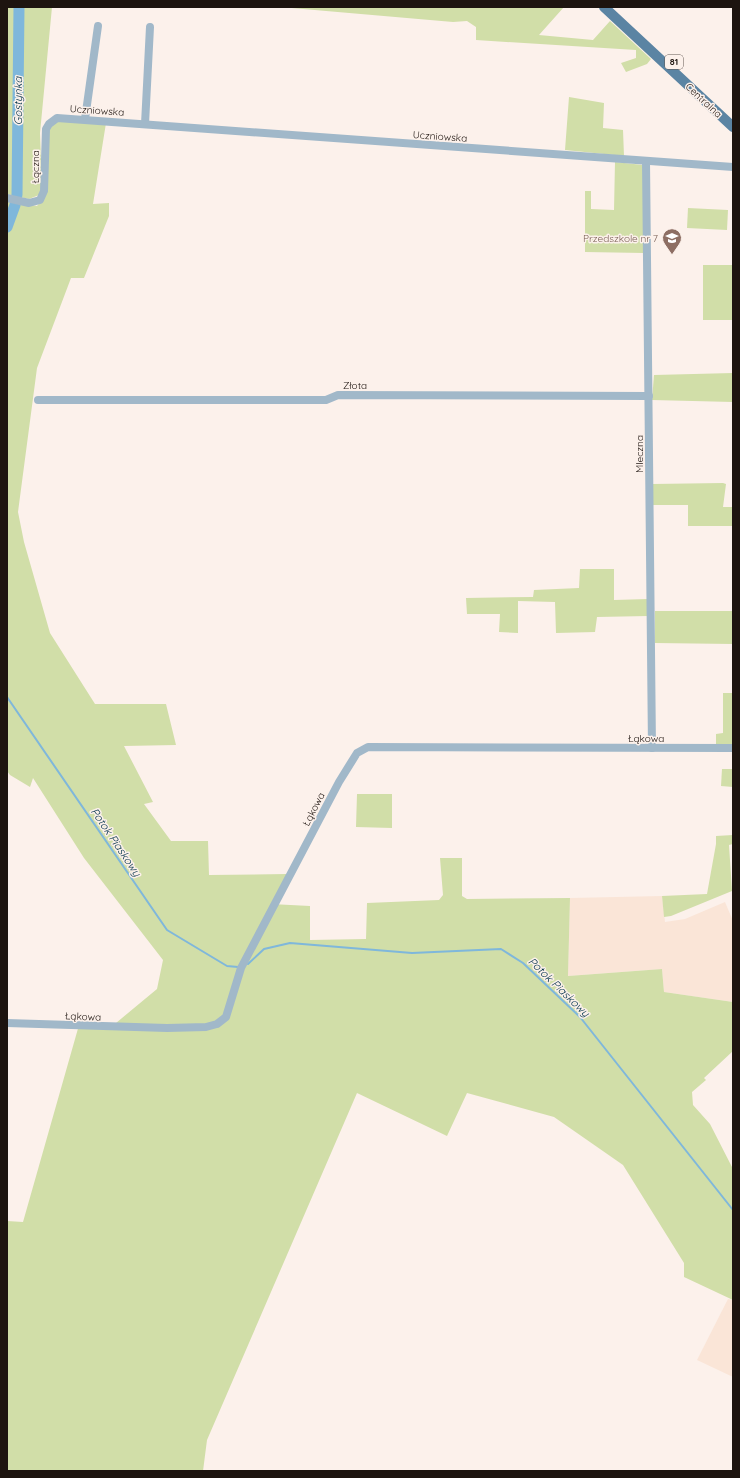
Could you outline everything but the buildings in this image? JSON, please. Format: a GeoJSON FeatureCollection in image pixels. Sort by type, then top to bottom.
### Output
{"type":"FeatureCollection","features":[{"type":"Feature","properties":{"kind":"main road","name":"Centralna"},"geometry":{"type":"LineString","coordinates":[[604,7],[733,127]]}},
{"type":"Feature","properties":{"kind":"main road","name":"Centralna"},"geometry":{"type":"LineString","coordinates":[[614,7],[733,118]]}},
{"type":"Feature","properties":{"kind":"street"},"geometry":{"type":"LineString","coordinates":[[85,119],[98,26]]}},
{"type":"Feature","properties":{"kind":"street"},"geometry":{"type":"LineString","coordinates":[[145,124],[150,27]]}},
{"type":"Feature","properties":{"kind":"street","name":"Uczniowska"},"geometry":{"type":"LineString","coordinates":[[50,124],[57,118],[85,119],[733,167]]}},
{"type":"Feature","properties":{"kind":"street","name":"Łączna"},"geometry":{"type":"LineString","coordinates":[[7,198],[29,203],[40,200],[44,191],[45,135],[50,124]]}},
{"type":"Feature","properties":{"kind":"street","name":"Mleczna"},"geometry":{"type":"LineString","coordinates":[[646,161],[652,748]]}},
{"type":"Feature","properties":{"kind":"street","name":"Złota"},"geometry":{"type":"LineString","coordinates":[[38,400],[326,400],[338,396],[649,396]]}},
{"type":"Feature","properties":{"kind":"street","name":"Łąkowa"},"geometry":{"type":"LineString","coordinates":[[7,1023],[167,1028],[206,1027],[218,1024],[226,1017],[241,968],[339,782],[357,753],[368,747],[733,748]]}},
{"type":"Feature","properties":{"kind":"shaded area"},"geometry":{"type":"Polygon","coordinates":[[[662,896],[665,922],[685,919],[725,902],[733,921],[733,1002],[664,992],[662,969],[568,976],[570,898],[662,896]]]}},
{"type":"Feature","properties":{"kind":"shaded area"},"geometry":{"type":"Polygon","coordinates":[[[728,1299],[733,1300],[733,1377],[697,1360],[728,1299]]]}},
{"type":"Feature","properties":{"kind":"green space"},"geometry":{"type":"Polygon","coordinates":[[[7,7],[52,7],[40,133],[42,185],[39,195],[29,199],[7,194],[7,7]]]}},
{"type":"Feature","properties":{"kind":"green space"},"geometry":{"type":"Polygon","coordinates":[[[280,7],[564,7],[539,35],[593,40],[610,21],[651,59],[647,64],[626,72],[621,63],[636,58],[636,50],[476,40],[476,27],[467,21],[453,22],[280,7]]]}},
{"type":"Feature","properties":{"kind":"green space"},"geometry":{"type":"Polygon","coordinates":[[[569,97],[604,103],[603,128],[623,130],[624,156],[565,150],[569,97]]]}},
{"type":"Feature","properties":{"kind":"green space"},"geometry":{"type":"Polygon","coordinates":[[[60,120],[106,123],[93,204],[109,203],[109,216],[84,278],[71,278],[37,368],[18,512],[24,542],[50,633],[95,704],[166,704],[176,745],[124,746],[153,802],[144,804],[171,841],[208,841],[209,875],[287,874],[271,904],[310,906],[310,940],[366,939],[367,903],[439,900],[443,895],[440,858],[462,858],[462,896],[467,899],[570,898],[568,976],[662,969],[664,992],[733,1002],[733,1051],[704,1078],[706,1080],[692,1092],[693,1105],[710,1124],[733,1169],[733,1300],[684,1277],[684,1263],[623,1165],[554,1117],[467,1093],[447,1136],[357,1093],[207,1440],[203,1471],[7,1471],[7,1221],[23,1222],[79,1025],[116,1023],[157,989],[163,960],[84,858],[33,778],[30,787],[10,775],[7,771],[7,201],[37,206],[45,196],[47,134],[52,124],[60,120]]]}},
{"type":"Feature","properties":{"kind":"green space"},"geometry":{"type":"Polygon","coordinates":[[[615,162],[643,165],[644,253],[585,252],[585,191],[591,191],[591,209],[614,210],[615,162]]]}},
{"type":"Feature","properties":{"kind":"green space"},"geometry":{"type":"Polygon","coordinates":[[[688,208],[728,210],[727,230],[687,228],[688,208]]]}},
{"type":"Feature","properties":{"kind":"green space"},"geometry":{"type":"Polygon","coordinates":[[[703,265],[733,265],[733,320],[703,320],[703,265]]]}},
{"type":"Feature","properties":{"kind":"green space"},"geometry":{"type":"Polygon","coordinates":[[[733,373],[733,402],[652,400],[654,375],[733,373]]]}},
{"type":"Feature","properties":{"kind":"green space"},"geometry":{"type":"Polygon","coordinates":[[[652,484],[726,484],[723,507],[733,507],[733,526],[688,526],[688,505],[652,505],[652,484]]]}},
{"type":"Feature","properties":{"kind":"green space"},"geometry":{"type":"Polygon","coordinates":[[[580,569],[614,569],[614,600],[648,599],[648,616],[597,617],[595,632],[556,633],[555,602],[518,601],[518,633],[499,632],[500,614],[467,614],[466,598],[533,597],[534,590],[579,588],[580,569]]]}},
{"type":"Feature","properties":{"kind":"green space"},"geometry":{"type":"Polygon","coordinates":[[[655,611],[733,611],[733,644],[655,643],[655,611]]]}},
{"type":"Feature","properties":{"kind":"green space"},"geometry":{"type":"Polygon","coordinates":[[[723,693],[733,693],[733,744],[716,744],[716,734],[723,733],[723,693]]]}},
{"type":"Feature","properties":{"kind":"green space"},"geometry":{"type":"Polygon","coordinates":[[[722,769],[733,769],[733,787],[721,786],[722,769]]]}},
{"type":"Feature","properties":{"kind":"green space"},"geometry":{"type":"Polygon","coordinates":[[[357,794],[392,794],[392,828],[356,827],[357,794]]]}},
{"type":"Feature","properties":{"kind":"green space"},"geometry":{"type":"Polygon","coordinates":[[[733,835],[733,844],[729,845],[732,891],[671,916],[664,917],[662,896],[707,894],[716,844],[716,836],[733,835]]]}},
{"type":"Feature","properties":{"kind":"waterway","name":"Gostynka"},"geometry":{"type":"LineString","coordinates":[[17,195],[19,7]]}},
{"type":"Feature","properties":{"kind":"waterway","name":"Gostynka"},"geometry":{"type":"LineString","coordinates":[[7,227],[15,205]]}},
{"type":"Feature","properties":{"kind":"waterway","name":"Potok Piaskowy"},"geometry":{"type":"LineString","coordinates":[[7,697],[167,930],[227,966],[238,967]]}},
{"type":"Feature","properties":{"kind":"waterway","name":"Potok Piaskowy"},"geometry":{"type":"LineString","coordinates":[[248,964],[264,949],[290,943],[412,953],[501,949],[523,963],[580,1017],[733,1210]]}},
{"type":"Feature","properties":{"kind":"place","name":"Przedszkole nr 7"},"geometry":{"type":"Point","coordinates":[672,255]}}]}
